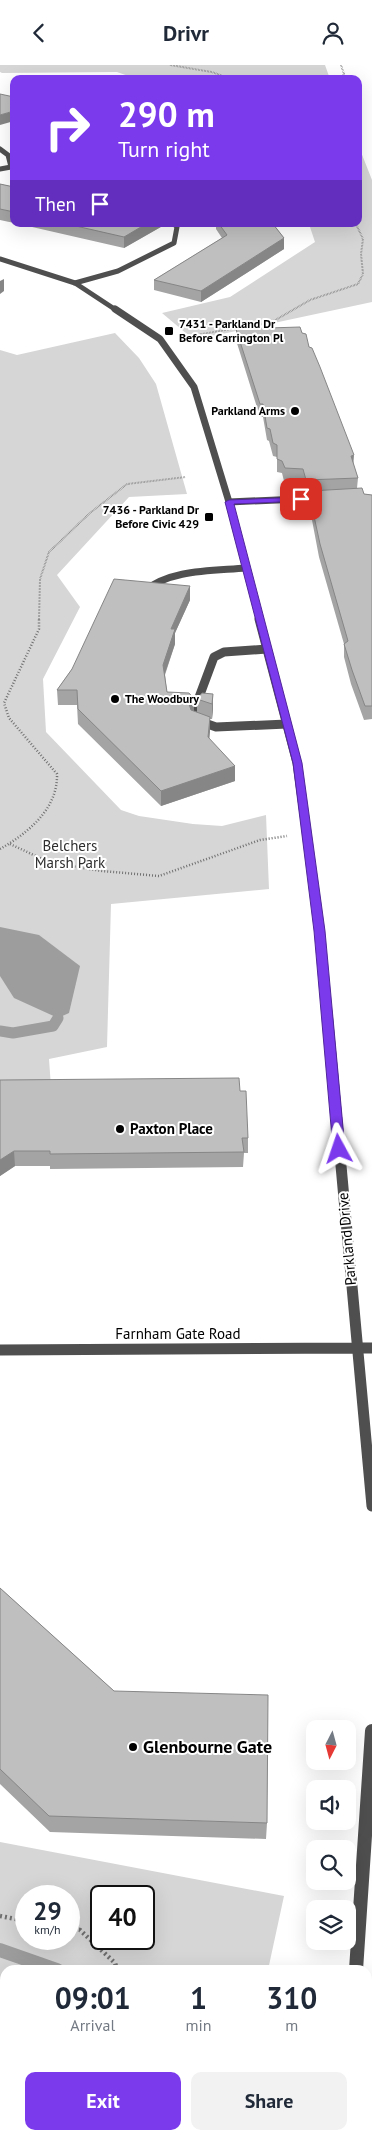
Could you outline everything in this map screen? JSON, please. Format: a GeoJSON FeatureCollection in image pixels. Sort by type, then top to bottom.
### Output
{"type":"FeatureCollection","features":[{"type":"Feature","properties":{"kind":"street"},"geometry":{"type":"LineString","coordinates":[[0,149],[8,155],[10,161]]}},
{"type":"Feature","properties":{"kind":"street"},"geometry":{"type":"LineString","coordinates":[[75,283],[118,271],[174,243],[177,227]]}},
{"type":"Feature","properties":{"kind":"street","name":"Parkland Drive"},"geometry":{"type":"LineString","coordinates":[[0,259],[75,283],[160,339],[194,387],[229,502],[297,763],[307,833],[320,931],[372,1506]]}},
{"type":"Feature","properties":{"kind":"street"},"geometry":{"type":"LineString","coordinates":[[229,502],[334,497]]}},
{"type":"Feature","properties":{"kind":"street"},"geometry":{"type":"LineString","coordinates":[[143,592],[154,582],[190,573],[246,568]]}},
{"type":"Feature","properties":{"kind":"street"},"geometry":{"type":"LineString","coordinates":[[195,708],[214,657],[224,652],[267,649]]}},
{"type":"Feature","properties":{"kind":"street"},"geometry":{"type":"LineString","coordinates":[[195,720],[216,727],[287,724]]}},
{"type":"Feature","properties":{"kind":"street","name":"Farnham Gate Road"},"geometry":{"type":"LineString","coordinates":[[0,1350],[372,1348]]}},
{"type":"Feature","properties":{"kind":"street"},"geometry":{"type":"LineString","coordinates":[[355,1965],[372,1731]]}},
{"type":"Feature","properties":{"kind":"path"},"geometry":{"type":"LineString","coordinates":[[170,65],[220,75]]}},
{"type":"Feature","properties":{"kind":"path"},"geometry":{"type":"LineString","coordinates":[[160,339],[197,336],[272,322],[310,300],[358,284],[363,274],[361,254],[363,239],[357,227]]}},
{"type":"Feature","properties":{"kind":"path"},"geometry":{"type":"LineString","coordinates":[[0,849],[10,844],[49,809],[57,793],[59,781],[57,774],[9,718],[4,703],[39,629],[40,579],[49,552],[90,513],[127,483],[186,477]]}},
{"type":"Feature","properties":{"kind":"path"},"geometry":{"type":"LineString","coordinates":[[10,844],[51,863],[102,871],[159,876],[260,840],[307,833]]}},
{"type":"Feature","properties":{"kind":"path"},"geometry":{"type":"LineString","coordinates":[[0,1916],[15,1919]]}},
{"type":"Feature","properties":{"kind":"path"},"geometry":{"type":"LineString","coordinates":[[80,1930],[116,1965]]}},
{"type":"Feature","properties":{"kind":"green space"},"geometry":{"type":"Polygon","coordinates":[[[0,65],[325,65],[329,75],[126,75],[117,72],[0,72],[0,65]]]}},
{"type":"Feature","properties":{"kind":"green space"},"geometry":{"type":"Polygon","coordinates":[[[362,155],[372,180],[372,302],[194,340],[162,313],[230,297],[315,242],[310,227],[362,227],[362,155]]]}},
{"type":"Feature","properties":{"kind":"green space","name":"Belchers Marsh Park"},"geometry":{"type":"Polygon","coordinates":[[[115,333],[139,358],[156,384],[187,494],[129,497],[57,575],[80,607],[43,679],[46,732],[121,810],[139,816],[222,826],[266,815],[269,889],[111,904],[107,1047],[49,1059],[51,1087],[0,1090],[0,350],[17,355],[115,333]]]}},
{"type":"Feature","properties":{"kind":"green space"},"geometry":{"type":"Polygon","coordinates":[[[0,1842],[284,1896],[269,1965],[0,1965],[0,1842]]]}},
{"type":"Feature","properties":{"kind":"shaded area"},"geometry":{"type":"Polygon","coordinates":[[[0,927],[39,935],[80,966],[69,1013],[58,1018],[14,998],[0,976],[0,927]]]}},
{"type":"Feature","properties":{"kind":"building"},"geometry":{"type":"Polygon","coordinates":[[[0,94],[10,96],[10,112],[0,115],[0,94]]]}},
{"type":"Feature","properties":{"kind":"building"},"geometry":{"type":"Polygon","coordinates":[[[0,184],[10,186],[10,211],[0,209],[0,184]]]}},
{"type":"Feature","properties":{"kind":"building"},"geometry":{"type":"Polygon","coordinates":[[[80,227],[141,227],[124,237],[80,227]]]}},
{"type":"Feature","properties":{"kind":"building"},"geometry":{"type":"Polygon","coordinates":[[[221,227],[275,227],[284,238],[201,291],[154,280],[227,235],[221,227]]]}},
{"type":"Feature","properties":{"kind":"building","name":"Parkland Arms"},"geometry":{"type":"Polygon","coordinates":[[[300,327],[302,333],[306,334],[309,347],[312,348],[354,455],[351,456],[358,478],[306,480],[303,469],[285,468],[282,461],[277,459],[277,445],[273,443],[270,429],[267,428],[263,404],[260,404],[236,329],[300,327]]]}},
{"type":"Feature","properties":{"kind":"building"},"geometry":{"type":"Polygon","coordinates":[[[362,488],[364,494],[372,495],[372,706],[365,706],[344,644],[348,641],[320,544],[312,507],[315,506],[310,491],[362,488]]]}},
{"type":"Feature","properties":{"kind":"building","name":"The Woodbury"},"geometry":{"type":"Polygon","coordinates":[[[114,579],[190,586],[171,629],[175,629],[163,665],[167,692],[189,693],[194,699],[189,704],[191,710],[210,717],[208,737],[235,766],[161,791],[78,709],[77,690],[57,690],[72,669],[114,579]]]}},
{"type":"Feature","properties":{"kind":"building"},"geometry":{"type":"Polygon","coordinates":[[[202,693],[213,694],[212,704],[197,699],[202,693]]]}},
{"type":"Feature","properties":{"kind":"building","name":"Paxton Place"},"geometry":{"type":"Polygon","coordinates":[[[239,1078],[240,1091],[246,1091],[248,1138],[242,1138],[244,1152],[50,1154],[50,1151],[14,1151],[0,1160],[0,1080],[239,1078]]]}},
{"type":"Feature","properties":{"kind":"building","name":"Glenbourne Gate"},"geometry":{"type":"Polygon","coordinates":[[[0,1588],[114,1691],[268,1695],[267,1823],[49,1816],[0,1769],[0,1588]]]}},
{"type":"Feature","properties":{"kind":"waterway"},"geometry":{"type":"LineString","coordinates":[[0,1031],[13,1033],[53,1026],[58,1018]]}},
{"type":"Feature","properties":{"kind":"waterway"},"geometry":{"type":"LineString","coordinates":[[0,1950],[43,1965]]}},
{"type":"Feature","properties":{"kind":"place","name":"7431 - Parkland Dr Before Carrington Pl"},"geometry":{"type":"Point","coordinates":[169,331]}},
{"type":"Feature","properties":{"kind":"place","name":"Parkland Arms"},"geometry":{"type":"Point","coordinates":[295,411]}},
{"type":"Feature","properties":{"kind":"place","name":"7436 - Parkland Dr Before Civic 429"},"geometry":{"type":"Point","coordinates":[209,517]}},
{"type":"Feature","properties":{"kind":"place","name":"The Woodbury"},"geometry":{"type":"Point","coordinates":[115,699]}},
{"type":"Feature","properties":{"kind":"place","name":"Paxton Place"},"geometry":{"type":"Point","coordinates":[120,1129]}},
{"type":"Feature","properties":{"kind":"place","name":"Glenbourne Gate"},"geometry":{"type":"Point","coordinates":[133,1747]}},
{"type":"Feature","properties":{"kind":"route"},"geometry":{"type":"LineString","coordinates":[[301,499],[229,502],[297,763],[320,931],[339,1149]]}}]}
